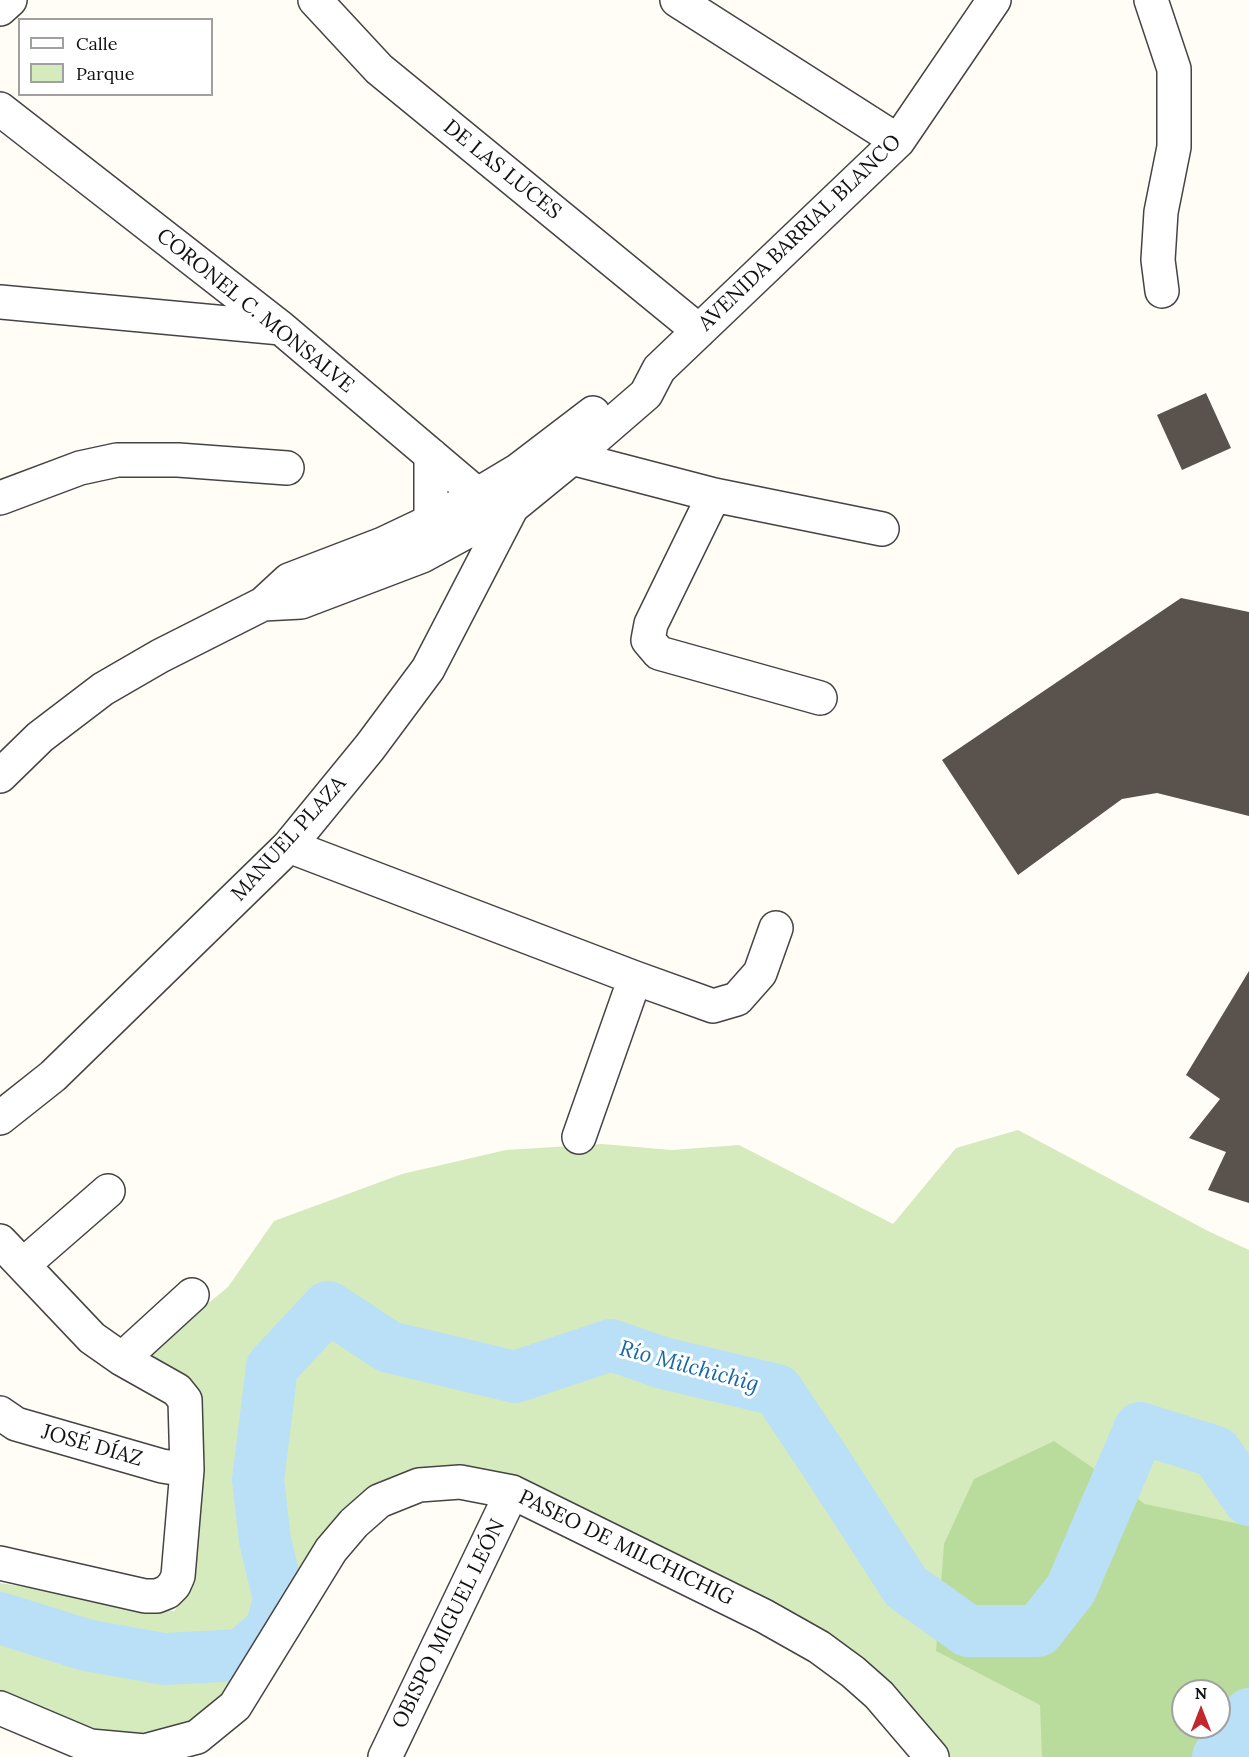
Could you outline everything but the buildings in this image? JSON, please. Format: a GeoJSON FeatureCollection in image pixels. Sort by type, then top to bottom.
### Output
{"type":"FeatureCollection","features":[{"type":"Feature","properties":{"kind":"street"},"geometry":{"type":"LineString","coordinates":[[0,9],[10,0]]}},
{"type":"Feature","properties":{"kind":"street","name":"DE LAS LUCES"},"geometry":{"type":"LineString","coordinates":[[315,0],[379,69],[699,331]]}},
{"type":"Feature","properties":{"kind":"street"},"geometry":{"type":"LineString","coordinates":[[677,0],[898,141]]}},
{"type":"Feature","properties":{"kind":"street","name":"AVENIDA BARRIAL BLANCO"},"geometry":{"type":"LineString","coordinates":[[263,604],[301,602],[422,556],[512,507],[572,458],[646,394],[659,369],[898,141],[994,0]]}},
{"type":"Feature","properties":{"kind":"street"},"geometry":{"type":"LineString","coordinates":[[1151,0],[1174,69],[1174,147],[1161,212],[1158,260],[1162,291]]}},
{"type":"Feature","properties":{"kind":"street","name":"CORONEL C. MONSALVE"},"geometry":{"type":"LineString","coordinates":[[0,109],[281,328],[478,495],[512,507]]}},
{"type":"Feature","properties":{"kind":"street"},"geometry":{"type":"LineString","coordinates":[[0,302],[281,328]]}},
{"type":"Feature","properties":{"kind":"street","name":"AVENIDA BARRIAL BLANCO"},"geometry":{"type":"LineString","coordinates":[[0,776],[40,737],[103,689],[160,656],[263,604],[290,580],[383,544],[478,495],[517,471],[636,378],[659,369]]}},
{"type":"Feature","properties":{"kind":"street"},"geometry":{"type":"LineString","coordinates":[[431,455],[431,521]]}},
{"type":"Feature","properties":{"kind":"street"},"geometry":{"type":"LineString","coordinates":[[572,458],[714,495],[882,530]]}},
{"type":"Feature","properties":{"kind":"street"},"geometry":{"type":"LineString","coordinates":[[0,498],[80,468],[117,460],[178,460],[286,468]]}},
{"type":"Feature","properties":{"kind":"street"},"geometry":{"type":"LineString","coordinates":[[714,495],[651,624],[648,640],[659,654],[820,698]]}},
{"type":"Feature","properties":{"kind":"street","name":"MANUEL PLAZA"},"geometry":{"type":"LineString","coordinates":[[0,1118],[53,1076],[289,846],[370,747],[428,669],[512,507]]}},
{"type":"Feature","properties":{"kind":"street"},"geometry":{"type":"LineString","coordinates":[[289,846],[713,1006],[736,999],[760,973],[776,928]]}},
{"type":"Feature","properties":{"kind":"street"},"geometry":{"type":"LineString","coordinates":[[579,1137],[635,978]]}},
{"type":"Feature","properties":{"kind":"street"},"geometry":{"type":"LineString","coordinates":[[23,1265],[108,1191]]}},
{"type":"Feature","properties":{"kind":"street"},"geometry":{"type":"LineString","coordinates":[[0,1241],[92,1338],[122,1359],[177,1389],[185,1400],[187,1470],[178,1576],[174,1585],[167,1592],[157,1596],[145,1596],[0,1563]]}},
{"type":"Feature","properties":{"kind":"street"},"geometry":{"type":"LineString","coordinates":[[122,1359],[192,1295]]}},
{"type":"Feature","properties":{"kind":"street","name":"JOSÉ DÍAZ"},"geometry":{"type":"LineString","coordinates":[[0,1413],[16,1424],[162,1466],[187,1470]]}},
{"type":"Feature","properties":{"kind":"street","name":"PASEO DE MILCHICHIG"},"geometry":{"type":"LineString","coordinates":[[0,1708],[90,1746],[145,1751],[196,1737],[235,1706],[331,1550],[354,1523],[379,1501],[419,1485],[460,1482],[512,1492],[764,1616],[819,1647],[854,1672],[879,1695],[923,1754]]}},
{"type":"Feature","properties":{"kind":"street","name":"OBISPO MIGUEL LEÓN"},"geometry":{"type":"LineString","coordinates":[[385,1757],[512,1492]]}},
{"type":"Feature","properties":{"kind":"green space"},"geometry":{"type":"Polygon","coordinates":[[[1018,1130],[1208,1231],[1249,1250],[1249,1757],[946,1757],[856,1653],[518,1478],[366,1494],[321,1536],[226,1702],[188,1728],[142,1735],[88,1734],[0,1695],[0,1583],[174,1611],[195,1583],[190,1397],[144,1356],[228,1287],[274,1221],[402,1174],[506,1150],[602,1144],[672,1150],[739,1145],[893,1224],[956,1148],[1018,1130]]]}},
{"type":"Feature","properties":{"kind":"green space"},"geometry":{"type":"Polygon","coordinates":[[[1054,1441],[1145,1504],[1249,1526],[1249,1757],[1042,1757],[1040,1705],[936,1651],[944,1544],[974,1479],[1054,1441]]]}},
{"type":"Feature","properties":{"kind":"waterway","name":"Río Milchichig"},"geometry":{"type":"LineString","coordinates":[[0,1618],[86,1645],[164,1659],[242,1655],[271,1630],[279,1599],[265,1540],[258,1480],[272,1367],[328,1307],[389,1347],[515,1377],[611,1345],[663,1363],[777,1390],[906,1587],[968,1631],[1038,1631],[1071,1589],[1140,1428],[1216,1452],[1249,1500]]}},
{"type":"Feature","properties":{"kind":"waterway","name":"Río Milchichig"},"geometry":{"type":"LineString","coordinates":[[1218,1757],[1249,1714]]}}]}
